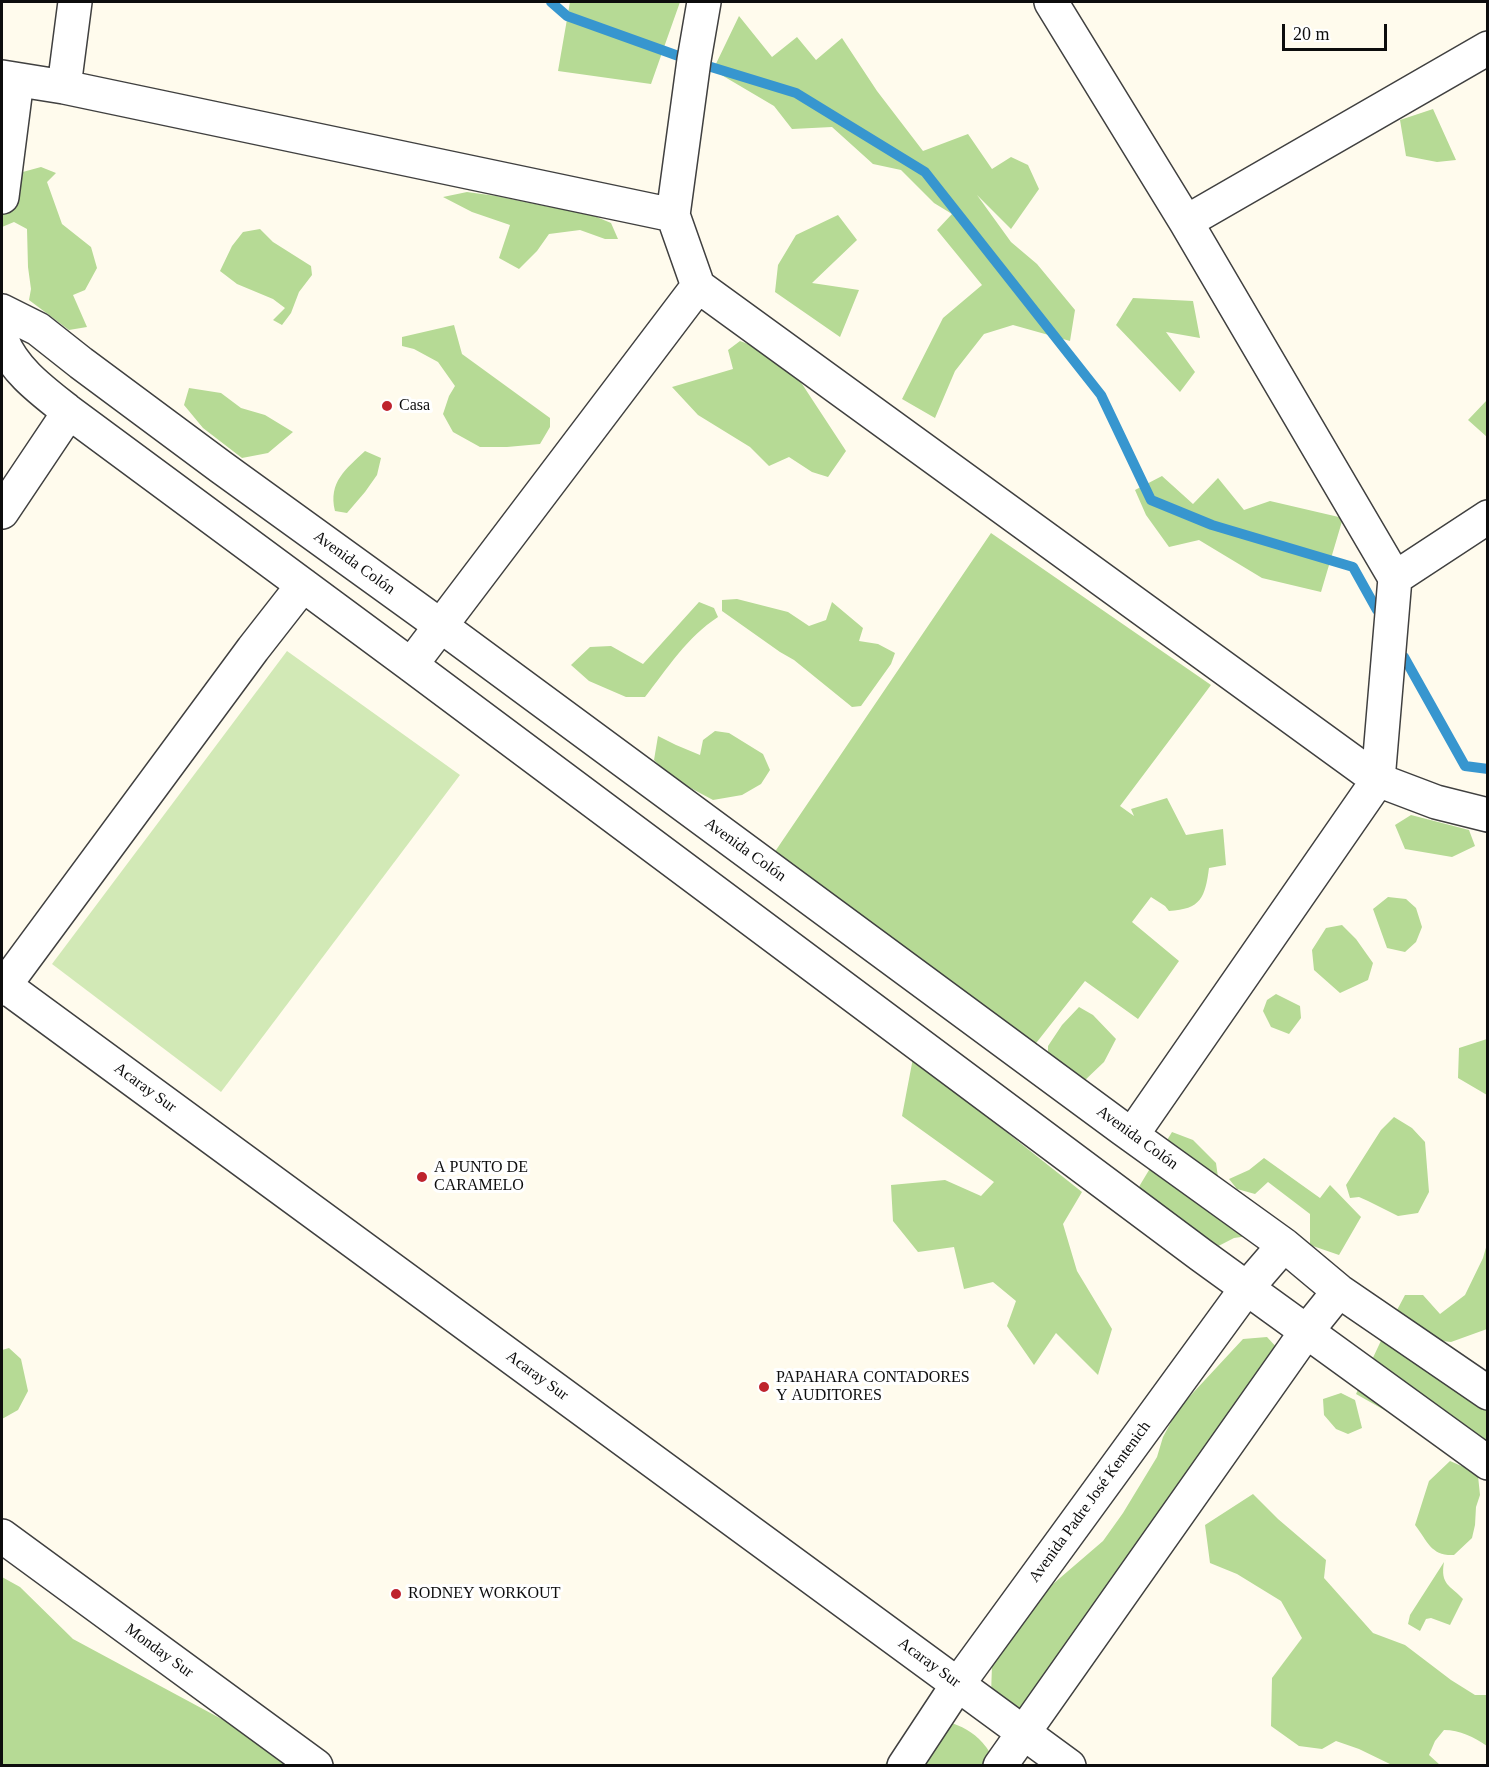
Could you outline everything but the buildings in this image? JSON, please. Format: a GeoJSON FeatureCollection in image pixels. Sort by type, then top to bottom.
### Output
{"type":"FeatureCollection","features":[{"type":"Feature","properties":{"kind":"street"},"geometry":{"type":"LineString","coordinates":[[64,87],[75,2]]}},
{"type":"Feature","properties":{"kind":"street"},"geometry":{"type":"LineString","coordinates":[[704,2],[673,216],[698,286],[1378,780],[1436,802],[1488,815]]}},
{"type":"Feature","properties":{"kind":"street"},"geometry":{"type":"LineString","coordinates":[[1052,2],[1186,222],[1395,578],[1378,780],[1132,1135]]}},
{"type":"Feature","properties":{"kind":"street"},"geometry":{"type":"LineString","coordinates":[[1186,222],[1488,48]]}},
{"type":"Feature","properties":{"kind":"street"},"geometry":{"type":"LineString","coordinates":[[2,197],[9,78],[64,87],[673,216]]}},
{"type":"Feature","properties":{"kind":"street"},"geometry":{"type":"LineString","coordinates":[[411,665],[698,286]]}},
{"type":"Feature","properties":{"kind":"street","name":"Avenida Colón"},"geometry":{"type":"LineString","coordinates":[[2,311],[38,329],[81,363],[1284,1245],[1339,1291],[1488,1393]]}},
{"type":"Feature","properties":{"kind":"street"},"geometry":{"type":"LineString","coordinates":[[2,340],[7,354],[30,380],[69,412],[965,1080],[1306,1332],[1488,1463]]}},
{"type":"Feature","properties":{"kind":"street"},"geometry":{"type":"LineString","coordinates":[[2,512],[69,412]]}},
{"type":"Feature","properties":{"kind":"street"},"geometry":{"type":"LineString","coordinates":[[1395,578],[1488,517]]}},
{"type":"Feature","properties":{"kind":"street"},"geometry":{"type":"LineString","coordinates":[[3,987],[303,585]]}},
{"type":"Feature","properties":{"kind":"street","name":"Acaray Sur"},"geometry":{"type":"LineString","coordinates":[[3,987],[1069,1766]]}},
{"type":"Feature","properties":{"kind":"street","name":"Avenida Padre José Kentenich"},"geometry":{"type":"LineString","coordinates":[[904,1766],[958,1684],[1246,1288],[1284,1245]]}},
{"type":"Feature","properties":{"kind":"street"},"geometry":{"type":"LineString","coordinates":[[1000,1766],[1306,1332],[1339,1291]]}},
{"type":"Feature","properties":{"kind":"street","name":"Monday Sur"},"geometry":{"type":"LineString","coordinates":[[2,1536],[316,1766]]}},
{"type":"Feature","properties":{"kind":"green space"},"geometry":{"type":"Polygon","coordinates":[[[570,2],[680,2],[651,84],[558,71],[570,2]]]}},
{"type":"Feature","properties":{"kind":"green space"},"geometry":{"type":"Polygon","coordinates":[[[739,16],[772,57],[797,37],[816,60],[842,38],[877,91],[923,151],[968,134],[992,169],[1011,157],[1028,165],[1039,189],[1011,229],[977,195],[1011,242],[1037,264],[1075,310],[1070,341],[1013,325],[984,334],[955,371],[935,418],[902,399],[943,318],[982,285],[937,230],[952,214],[934,203],[901,170],[873,164],[832,127],[792,129],[774,106],[713,70],[739,16]]]}},
{"type":"Feature","properties":{"kind":"green space"},"geometry":{"type":"Polygon","coordinates":[[[1433,109],[1456,160],[1437,162],[1406,156],[1400,120],[1433,109]]]}},
{"type":"Feature","properties":{"kind":"green space"},"geometry":{"type":"Polygon","coordinates":[[[41,167],[56,173],[47,182],[62,224],[91,247],[97,268],[85,290],[73,295],[87,327],[69,330],[29,300],[31,289],[27,229],[14,222],[2,227],[2,185],[19,173],[41,167]]]}},
{"type":"Feature","properties":{"kind":"green space"},"geometry":{"type":"Polygon","coordinates":[[[467,192],[580,210],[611,223],[618,239],[605,239],[580,230],[549,234],[537,251],[519,269],[499,258],[510,225],[472,212],[443,197],[467,192]]]}},
{"type":"Feature","properties":{"kind":"green space"},"geometry":{"type":"Polygon","coordinates":[[[838,215],[857,240],[812,283],[859,290],[840,337],[775,292],[778,265],[796,235],[838,215]]]}},
{"type":"Feature","properties":{"kind":"green space"},"geometry":{"type":"Polygon","coordinates":[[[260,229],[273,242],[311,266],[312,275],[299,292],[291,313],[282,325],[273,320],[285,308],[273,299],[237,284],[220,271],[232,246],[243,232],[260,229]]]}},
{"type":"Feature","properties":{"kind":"green space"},"geometry":{"type":"Polygon","coordinates":[[[1133,298],[1193,301],[1200,338],[1166,332],[1195,372],[1180,392],[1116,325],[1133,298]]]}},
{"type":"Feature","properties":{"kind":"green space"},"geometry":{"type":"Polygon","coordinates":[[[454,325],[462,354],[550,418],[550,427],[540,444],[480,447],[453,432],[443,414],[455,386],[438,362],[414,349],[402,346],[402,337],[454,325]]]}},
{"type":"Feature","properties":{"kind":"green space"},"geometry":{"type":"Polygon","coordinates":[[[740,341],[785,358],[846,451],[828,477],[812,472],[789,457],[769,466],[750,447],[698,415],[672,387],[733,369],[728,350],[740,341]]]}},
{"type":"Feature","properties":{"kind":"green space"},"geometry":{"type":"Polygon","coordinates":[[[189,388],[221,393],[241,408],[265,415],[293,432],[268,453],[242,458],[203,428],[184,405],[189,388]]]}},
{"type":"Feature","properties":{"kind":"green space"},"geometry":{"type":"Polygon","coordinates":[[[1487,400],[1487,437],[1468,420],[1487,400]]]}},
{"type":"Feature","properties":{"kind":"green space"},"geometry":{"type":"Polygon","coordinates":[[[365,451],[381,458],[377,475],[347,513],[335,511],[336,484],[345,470],[365,451]]]}},
{"type":"Feature","properties":{"kind":"green space"},"geometry":{"type":"Polygon","coordinates":[[[1162,476],[1193,504],[1218,478],[1244,510],[1270,501],[1343,518],[1321,592],[1262,578],[1199,540],[1169,547],[1146,515],[1135,490],[1162,476]]]}},
{"type":"Feature","properties":{"kind":"green space"},"geometry":{"type":"Polygon","coordinates":[[[991,533],[1211,685],[1120,806],[1134,816],[1131,809],[1167,798],[1186,835],[1223,829],[1226,865],[1209,868],[1206,887],[1200,900],[1195,904],[1188,908],[1169,911],[1151,897],[1132,922],[1179,961],[1138,1019],[1085,981],[1033,1047],[770,859],[991,533]]]}},
{"type":"Feature","properties":{"kind":"green space"},"geometry":{"type":"Polygon","coordinates":[[[737,599],[788,612],[809,626],[826,620],[832,602],[863,628],[859,641],[878,644],[895,653],[891,664],[861,706],[852,707],[794,660],[722,611],[722,600],[737,599]]]}},
{"type":"Feature","properties":{"kind":"green space"},"geometry":{"type":"Polygon","coordinates":[[[699,602],[714,608],[718,617],[687,644],[645,697],[626,697],[589,681],[571,665],[590,647],[611,646],[643,664],[699,602]]]}},
{"type":"Feature","properties":{"kind":"green space"},"geometry":{"type":"Polygon","coordinates":[[[287,651],[460,775],[221,1092],[52,964],[287,651]]]}},
{"type":"Feature","properties":{"kind":"green space"},"geometry":{"type":"Polygon","coordinates":[[[715,731],[729,733],[763,754],[770,770],[761,784],[742,795],[713,800],[670,777],[654,760],[658,736],[700,755],[703,740],[715,731]]]}},
{"type":"Feature","properties":{"kind":"green space"},"geometry":{"type":"Polygon","coordinates":[[[1411,815],[1469,830],[1475,846],[1452,857],[1405,849],[1395,825],[1411,815]]]}},
{"type":"Feature","properties":{"kind":"green space"},"geometry":{"type":"Polygon","coordinates":[[[1388,897],[1406,899],[1416,908],[1422,927],[1416,942],[1405,952],[1387,948],[1373,909],[1388,897]]]}},
{"type":"Feature","properties":{"kind":"green space"},"geometry":{"type":"Polygon","coordinates":[[[1342,925],[1356,939],[1373,963],[1368,980],[1340,993],[1314,970],[1312,950],[1326,928],[1342,925]]]}},
{"type":"Feature","properties":{"kind":"green space"},"geometry":{"type":"Polygon","coordinates":[[[1276,994],[1300,1006],[1301,1018],[1289,1034],[1271,1027],[1263,1011],[1267,1000],[1276,994]]]}},
{"type":"Feature","properties":{"kind":"green space"},"geometry":{"type":"Polygon","coordinates":[[[1079,1007],[1093,1015],[1116,1039],[1104,1062],[1082,1083],[1048,1069],[1048,1046],[1062,1025],[1079,1007]]]}},
{"type":"Feature","properties":{"kind":"green space"},"geometry":{"type":"Polygon","coordinates":[[[1488,1039],[1487,1095],[1458,1078],[1459,1048],[1488,1039]]]}},
{"type":"Feature","properties":{"kind":"green space"},"geometry":{"type":"Polygon","coordinates":[[[913,1058],[1082,1192],[1063,1224],[1077,1271],[1112,1329],[1098,1375],[1056,1333],[1034,1365],[1007,1326],[1016,1301],[993,1282],[964,1289],[954,1247],[918,1252],[893,1221],[891,1185],[945,1180],[981,1196],[994,1182],[902,1116],[913,1058]]]}},
{"type":"Feature","properties":{"kind":"green space"},"geometry":{"type":"Polygon","coordinates":[[[1394,1117],[1412,1128],[1425,1142],[1429,1192],[1418,1213],[1398,1216],[1359,1197],[1350,1198],[1346,1185],[1381,1130],[1394,1117]]]}},
{"type":"Feature","properties":{"kind":"green space"},"geometry":{"type":"Polygon","coordinates":[[[1172,1132],[1193,1140],[1216,1163],[1218,1177],[1248,1236],[1234,1238],[1201,1255],[1133,1205],[1140,1185],[1172,1132]]]}},
{"type":"Feature","properties":{"kind":"green space"},"geometry":{"type":"Polygon","coordinates":[[[1264,1158],[1320,1198],[1330,1185],[1361,1217],[1339,1255],[1310,1245],[1310,1214],[1268,1182],[1255,1194],[1237,1189],[1229,1179],[1249,1170],[1264,1158]]]}},
{"type":"Feature","properties":{"kind":"green space"},"geometry":{"type":"Polygon","coordinates":[[[1487,1244],[1487,1329],[1451,1342],[1416,1338],[1396,1312],[1405,1295],[1423,1295],[1440,1314],[1465,1295],[1483,1258],[1487,1244]]]}},
{"type":"Feature","properties":{"kind":"green space"},"geometry":{"type":"Polygon","coordinates":[[[1386,1330],[1487,1403],[1487,1468],[1356,1394],[1386,1330]]]}},
{"type":"Feature","properties":{"kind":"green space"},"geometry":{"type":"Polygon","coordinates":[[[1267,1337],[1292,1364],[1094,1654],[1083,1677],[1059,1697],[1026,1711],[991,1695],[992,1665],[1046,1590],[1103,1541],[1157,1457],[1163,1437],[1178,1409],[1243,1339],[1267,1337]]]}},
{"type":"Feature","properties":{"kind":"green space"},"geometry":{"type":"Polygon","coordinates":[[[9,1348],[21,1359],[28,1391],[18,1410],[2,1419],[2,1350],[9,1348]]]}},
{"type":"Feature","properties":{"kind":"green space"},"geometry":{"type":"Polygon","coordinates":[[[1341,1393],[1355,1400],[1362,1428],[1348,1434],[1336,1429],[1324,1415],[1323,1399],[1341,1393]]]}},
{"type":"Feature","properties":{"kind":"green space"},"geometry":{"type":"Polygon","coordinates":[[[1450,1461],[1478,1476],[1480,1495],[1472,1538],[1454,1555],[1446,1555],[1431,1547],[1415,1525],[1429,1481],[1450,1461]]]}},
{"type":"Feature","properties":{"kind":"green space"},"geometry":{"type":"Polygon","coordinates":[[[1253,1494],[1326,1560],[1324,1578],[1373,1633],[1405,1645],[1475,1695],[1487,1695],[1487,1746],[1467,1735],[1444,1730],[1435,1741],[1429,1755],[1440,1765],[1392,1765],[1336,1741],[1322,1749],[1299,1746],[1271,1726],[1272,1678],[1302,1638],[1281,1601],[1237,1574],[1210,1563],[1205,1525],[1253,1494]]]}},
{"type":"Feature","properties":{"kind":"green space"},"geometry":{"type":"Polygon","coordinates":[[[1444,1562],[1445,1580],[1463,1599],[1450,1625],[1431,1618],[1426,1619],[1420,1631],[1408,1624],[1410,1615],[1444,1562]]]}},
{"type":"Feature","properties":{"kind":"green space"},"geometry":{"type":"Polygon","coordinates":[[[2,1577],[20,1587],[73,1639],[307,1765],[2,1765],[2,1577]]]}},
{"type":"Feature","properties":{"kind":"green space"},"geometry":{"type":"Polygon","coordinates":[[[923,1714],[967,1730],[983,1743],[997,1765],[884,1766],[915,1718],[923,1714]]]}},
{"type":"Feature","properties":{"kind":"waterway"},"geometry":{"type":"LineString","coordinates":[[551,2],[567,16],[698,63],[796,93],[925,172],[1101,395],[1151,500],[1212,525],[1353,567],[1377,610]]}},
{"type":"Feature","properties":{"kind":"waterway"},"geometry":{"type":"LineString","coordinates":[[1404,657],[1465,766],[1488,769]]}},
{"type":"Feature","properties":{"kind":"place","name":"Casa"},"geometry":{"type":"Point","coordinates":[387,406]}},
{"type":"Feature","properties":{"kind":"place","name":"A PUNTO DE CARAMELO"},"geometry":{"type":"Point","coordinates":[422,1177]}},
{"type":"Feature","properties":{"kind":"place","name":"PAPAHARA CONTADORES Y AUDITORES"},"geometry":{"type":"Point","coordinates":[764,1387]}},
{"type":"Feature","properties":{"kind":"place","name":"RODNEY WORKOUT"},"geometry":{"type":"Point","coordinates":[396,1594]}}]}
